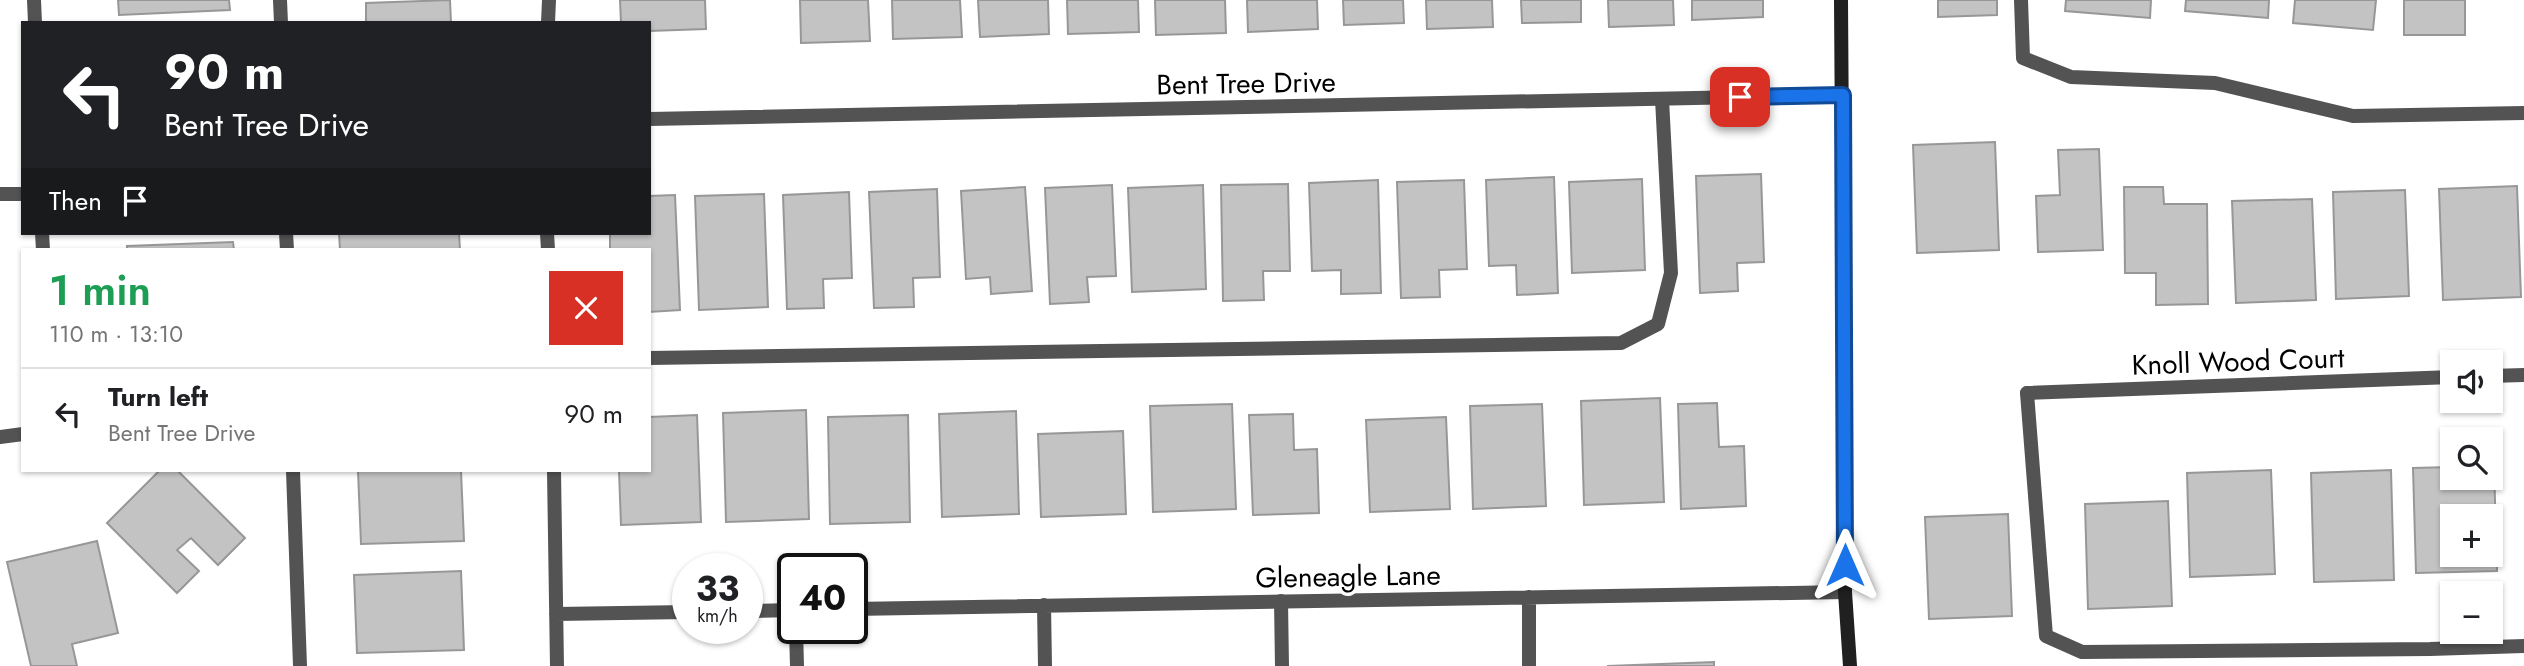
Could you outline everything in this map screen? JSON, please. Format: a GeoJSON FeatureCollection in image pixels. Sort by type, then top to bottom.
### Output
{"type":"FeatureCollection","features":[{"type":"Feature","properties":{"kind":"street"},"geometry":{"type":"LineString","coordinates":[[34,0],[35,21]]}},
{"type":"Feature","properties":{"kind":"street"},"geometry":{"type":"LineString","coordinates":[[280,0],[281,21]]}},
{"type":"Feature","properties":{"kind":"street"},"geometry":{"type":"LineString","coordinates":[[548,21],[549,0]]}},
{"type":"Feature","properties":{"kind":"street"},"geometry":{"type":"LineString","coordinates":[[1841,0],[1845,592],[1850,666]]}},
{"type":"Feature","properties":{"kind":"street"},"geometry":{"type":"LineString","coordinates":[[2021,0],[2023,58],[2071,77],[2215,83],[2353,116],[2524,113]]}},
{"type":"Feature","properties":{"kind":"street","name":"Bent Tree Drive"},"geometry":{"type":"LineString","coordinates":[[651,119],[1843,95]]}},
{"type":"Feature","properties":{"kind":"street"},"geometry":{"type":"LineString","coordinates":[[651,358],[1622,343],[1658,324],[1671,273],[1662,99]]}},
{"type":"Feature","properties":{"kind":"street"},"geometry":{"type":"LineString","coordinates":[[0,194],[21,194]]}},
{"type":"Feature","properties":{"kind":"street"},"geometry":{"type":"LineString","coordinates":[[2503,376],[2524,375]]}},
{"type":"Feature","properties":{"kind":"street","name":"Knoll Wood Court"},"geometry":{"type":"LineString","coordinates":[[2440,377],[2027,393],[2046,636],[2082,652],[2524,646]]}},
{"type":"Feature","properties":{"kind":"street"},"geometry":{"type":"LineString","coordinates":[[0,437],[21,434]]}},
{"type":"Feature","properties":{"kind":"street"},"geometry":{"type":"LineString","coordinates":[[293,472],[300,666]]}},
{"type":"Feature","properties":{"kind":"street"},"geometry":{"type":"LineString","coordinates":[[554,472],[556,666]]}},
{"type":"Feature","properties":{"kind":"street","name":"Gleneagle Lane"},"geometry":{"type":"LineString","coordinates":[[868,609],[1845,592]]}},
{"type":"Feature","properties":{"kind":"street"},"geometry":{"type":"LineString","coordinates":[[1529,597],[1529,666]]}},
{"type":"Feature","properties":{"kind":"street"},"geometry":{"type":"LineString","coordinates":[[1281,601],[1282,666]]}},
{"type":"Feature","properties":{"kind":"street"},"geometry":{"type":"LineString","coordinates":[[1044,606],[1045,666]]}},
{"type":"Feature","properties":{"kind":"street"},"geometry":{"type":"LineString","coordinates":[[556,614],[672,612]]}},
{"type":"Feature","properties":{"kind":"street"},"geometry":{"type":"LineString","coordinates":[[796,644],[797,666]]}},
{"type":"Feature","properties":{"kind":"building"},"geometry":{"type":"Polygon","coordinates":[[[118,0],[229,0],[230,10],[119,15],[118,0]]]}},
{"type":"Feature","properties":{"kind":"building"},"geometry":{"type":"Polygon","coordinates":[[[450,0],[451,21],[366,21],[366,3],[450,0]]]}},
{"type":"Feature","properties":{"kind":"building"},"geometry":{"type":"Polygon","coordinates":[[[620,0],[705,0],[706,29],[651,31],[651,21],[621,21],[620,0]]]}},
{"type":"Feature","properties":{"kind":"building"},"geometry":{"type":"Polygon","coordinates":[[[800,0],[868,0],[870,41],[801,43],[800,0]]]}},
{"type":"Feature","properties":{"kind":"building"},"geometry":{"type":"Polygon","coordinates":[[[892,0],[960,0],[962,37],[893,39],[892,0]]]}},
{"type":"Feature","properties":{"kind":"building"},"geometry":{"type":"Polygon","coordinates":[[[978,0],[1048,0],[1049,34],[980,37],[978,0]]]}},
{"type":"Feature","properties":{"kind":"building"},"geometry":{"type":"Polygon","coordinates":[[[1067,0],[1138,0],[1139,32],[1068,34],[1067,0]]]}},
{"type":"Feature","properties":{"kind":"building"},"geometry":{"type":"Polygon","coordinates":[[[1155,0],[1225,0],[1226,33],[1156,35],[1155,0]]]}},
{"type":"Feature","properties":{"kind":"building"},"geometry":{"type":"Polygon","coordinates":[[[1247,0],[1317,0],[1318,29],[1248,32],[1247,0]]]}},
{"type":"Feature","properties":{"kind":"building"},"geometry":{"type":"Polygon","coordinates":[[[1343,0],[1403,0],[1404,23],[1344,25],[1343,0]]]}},
{"type":"Feature","properties":{"kind":"building"},"geometry":{"type":"Polygon","coordinates":[[[1426,0],[1492,0],[1493,27],[1427,29],[1426,0]]]}},
{"type":"Feature","properties":{"kind":"building"},"geometry":{"type":"Polygon","coordinates":[[[1521,0],[1581,0],[1581,22],[1522,23],[1521,0]]]}},
{"type":"Feature","properties":{"kind":"building"},"geometry":{"type":"Polygon","coordinates":[[[1608,0],[1673,0],[1674,25],[1609,27],[1608,0]]]}},
{"type":"Feature","properties":{"kind":"building"},"geometry":{"type":"Polygon","coordinates":[[[1692,0],[1763,0],[1763,17],[1692,20],[1692,0]]]}},
{"type":"Feature","properties":{"kind":"building"},"geometry":{"type":"Polygon","coordinates":[[[1938,0],[1997,0],[1997,15],[1938,17],[1938,0]]]}},
{"type":"Feature","properties":{"kind":"building"},"geometry":{"type":"Polygon","coordinates":[[[2066,0],[2151,0],[2150,18],[2065,11],[2066,0]]]}},
{"type":"Feature","properties":{"kind":"building"},"geometry":{"type":"Polygon","coordinates":[[[2186,0],[2269,0],[2268,18],[2185,11],[2186,0]]]}},
{"type":"Feature","properties":{"kind":"building"},"geometry":{"type":"Polygon","coordinates":[[[2295,0],[2376,0],[2373,30],[2293,23],[2295,0]]]}},
{"type":"Feature","properties":{"kind":"building"},"geometry":{"type":"Polygon","coordinates":[[[2404,0],[2465,0],[2465,35],[2404,35],[2404,0]]]}},
{"type":"Feature","properties":{"kind":"building"},"geometry":{"type":"Polygon","coordinates":[[[1995,142],[1999,250],[1917,253],[1913,145],[1995,142]]]}},
{"type":"Feature","properties":{"kind":"building"},"geometry":{"type":"Polygon","coordinates":[[[2099,149],[2103,250],[2038,252],[2036,196],[2060,195],[2058,150],[2099,149]]]}},
{"type":"Feature","properties":{"kind":"building"},"geometry":{"type":"Polygon","coordinates":[[[1761,174],[1764,262],[1737,263],[1738,291],[1700,293],[1696,176],[1761,174]]]}},
{"type":"Feature","properties":{"kind":"building"},"geometry":{"type":"Polygon","coordinates":[[[1554,177],[1558,293],[1517,295],[1516,265],[1489,266],[1486,180],[1554,177]]]}},
{"type":"Feature","properties":{"kind":"building"},"geometry":{"type":"Polygon","coordinates":[[[1642,179],[1645,270],[1572,273],[1569,182],[1642,179]]]}},
{"type":"Feature","properties":{"kind":"building"},"geometry":{"type":"Polygon","coordinates":[[[1378,180],[1381,293],[1341,294],[1341,270],[1312,271],[1309,183],[1378,180]]]}},
{"type":"Feature","properties":{"kind":"building"},"geometry":{"type":"Polygon","coordinates":[[[1464,180],[1467,269],[1439,270],[1440,297],[1401,298],[1397,182],[1464,180]]]}},
{"type":"Feature","properties":{"kind":"building"},"geometry":{"type":"Polygon","coordinates":[[[1288,184],[1290,271],[1263,271],[1264,300],[1223,301],[1221,185],[1288,184]]]}},
{"type":"Feature","properties":{"kind":"building"},"geometry":{"type":"Polygon","coordinates":[[[1112,185],[1116,276],[1087,277],[1089,302],[1050,304],[1045,188],[1112,185]]]}},
{"type":"Feature","properties":{"kind":"building"},"geometry":{"type":"Polygon","coordinates":[[[1203,185],[1206,289],[1132,292],[1128,188],[1203,185]]]}},
{"type":"Feature","properties":{"kind":"building"},"geometry":{"type":"Polygon","coordinates":[[[2517,186],[2521,297],[2443,300],[2439,189],[2517,186]]]}},
{"type":"Feature","properties":{"kind":"building"},"geometry":{"type":"Polygon","coordinates":[[[1025,187],[1032,291],[991,294],[990,277],[966,279],[961,191],[1025,187]]]}},
{"type":"Feature","properties":{"kind":"building"},"geometry":{"type":"Polygon","coordinates":[[[2124,187],[2163,187],[2164,204],[2207,204],[2208,304],[2156,305],[2156,273],[2125,273],[2124,187]]]}},
{"type":"Feature","properties":{"kind":"building"},"geometry":{"type":"Polygon","coordinates":[[[937,189],[940,277],[913,278],[914,307],[874,308],[869,192],[937,189]]]}},
{"type":"Feature","properties":{"kind":"building"},"geometry":{"type":"Polygon","coordinates":[[[2405,190],[2409,296],[2336,299],[2333,192],[2405,190]]]}},
{"type":"Feature","properties":{"kind":"building"},"geometry":{"type":"Polygon","coordinates":[[[849,192],[852,278],[823,279],[824,308],[787,309],[783,195],[849,192]]]}},
{"type":"Feature","properties":{"kind":"building"},"geometry":{"type":"Polygon","coordinates":[[[764,194],[768,307],[699,310],[695,196],[764,194]]]}},
{"type":"Feature","properties":{"kind":"building"},"geometry":{"type":"Polygon","coordinates":[[[675,195],[680,310],[651,312],[651,248],[610,248],[610,235],[651,235],[651,196],[675,195]]]}},
{"type":"Feature","properties":{"kind":"building"},"geometry":{"type":"Polygon","coordinates":[[[2312,199],[2316,300],[2236,303],[2232,201],[2312,199]]]}},
{"type":"Feature","properties":{"kind":"building"},"geometry":{"type":"Polygon","coordinates":[[[339,235],[459,235],[460,248],[340,248],[339,235]]]}},
{"type":"Feature","properties":{"kind":"building"},"geometry":{"type":"Polygon","coordinates":[[[233,242],[234,248],[127,248],[233,242]]]}},
{"type":"Feature","properties":{"kind":"building"},"geometry":{"type":"Polygon","coordinates":[[[1660,398],[1664,502],[1584,505],[1581,401],[1660,398]]]}},
{"type":"Feature","properties":{"kind":"building"},"geometry":{"type":"Polygon","coordinates":[[[1717,403],[1719,447],[1744,446],[1746,506],[1681,509],[1678,404],[1717,403]]]}},
{"type":"Feature","properties":{"kind":"building"},"geometry":{"type":"Polygon","coordinates":[[[1232,404],[1236,509],[1153,512],[1150,406],[1232,404]]]}},
{"type":"Feature","properties":{"kind":"building"},"geometry":{"type":"Polygon","coordinates":[[[1542,404],[1546,506],[1473,509],[1470,406],[1542,404]]]}},
{"type":"Feature","properties":{"kind":"building"},"geometry":{"type":"Polygon","coordinates":[[[806,410],[809,519],[726,522],[723,413],[806,410]]]}},
{"type":"Feature","properties":{"kind":"building"},"geometry":{"type":"Polygon","coordinates":[[[1016,411],[1019,514],[942,517],[939,414],[1016,411]]]}},
{"type":"Feature","properties":{"kind":"building"},"geometry":{"type":"Polygon","coordinates":[[[1293,414],[1294,450],[1317,449],[1319,513],[1253,515],[1249,415],[1293,414]]]}},
{"type":"Feature","properties":{"kind":"building"},"geometry":{"type":"Polygon","coordinates":[[[697,415],[701,522],[621,525],[619,472],[651,472],[651,417],[697,415]]]}},
{"type":"Feature","properties":{"kind":"building"},"geometry":{"type":"Polygon","coordinates":[[[908,415],[910,522],[830,524],[828,417],[908,415]]]}},
{"type":"Feature","properties":{"kind":"building"},"geometry":{"type":"Polygon","coordinates":[[[1446,417],[1450,509],[1370,512],[1366,420],[1446,417]]]}},
{"type":"Feature","properties":{"kind":"building"},"geometry":{"type":"Polygon","coordinates":[[[1123,431],[1126,514],[1041,517],[1038,434],[1123,431]]]}},
{"type":"Feature","properties":{"kind":"building"},"geometry":{"type":"Polygon","coordinates":[[[2440,467],[2440,490],[2495,490],[2495,504],[2440,504],[2440,567],[2497,567],[2497,571],[2416,573],[2413,468],[2440,467]]]}},
{"type":"Feature","properties":{"kind":"building"},"geometry":{"type":"Polygon","coordinates":[[[2271,470],[2275,574],[2190,577],[2187,473],[2271,470]]]}},
{"type":"Feature","properties":{"kind":"building"},"geometry":{"type":"Polygon","coordinates":[[[2391,470],[2394,580],[2314,582],[2311,473],[2391,470]]]}},
{"type":"Feature","properties":{"kind":"building"},"geometry":{"type":"Polygon","coordinates":[[[158,472],[179,472],[245,538],[218,565],[191,538],[177,550],[199,571],[177,593],[107,523],[158,472]]]}},
{"type":"Feature","properties":{"kind":"building"},"geometry":{"type":"Polygon","coordinates":[[[358,472],[461,472],[464,541],[361,544],[358,472]]]}},
{"type":"Feature","properties":{"kind":"building"},"geometry":{"type":"Polygon","coordinates":[[[2168,501],[2172,606],[2088,609],[2085,504],[2168,501]]]}},
{"type":"Feature","properties":{"kind":"building"},"geometry":{"type":"Polygon","coordinates":[[[2008,514],[2012,616],[1929,619],[1925,517],[2008,514]]]}},
{"type":"Feature","properties":{"kind":"building"},"geometry":{"type":"Polygon","coordinates":[[[97,541],[118,633],[72,644],[77,666],[31,666],[7,562],[97,541]]]}},
{"type":"Feature","properties":{"kind":"building"},"geometry":{"type":"Polygon","coordinates":[[[461,571],[464,650],[357,653],[354,575],[461,571]]]}},
{"type":"Feature","properties":{"kind":"building"},"geometry":{"type":"Polygon","coordinates":[[[1714,662],[1714,666],[1607,666],[1714,662]]]}},
{"type":"Feature","properties":{"kind":"route"},"geometry":{"type":"LineString","coordinates":[[1740,97],[1843,95],[1845,565]]}}]}
